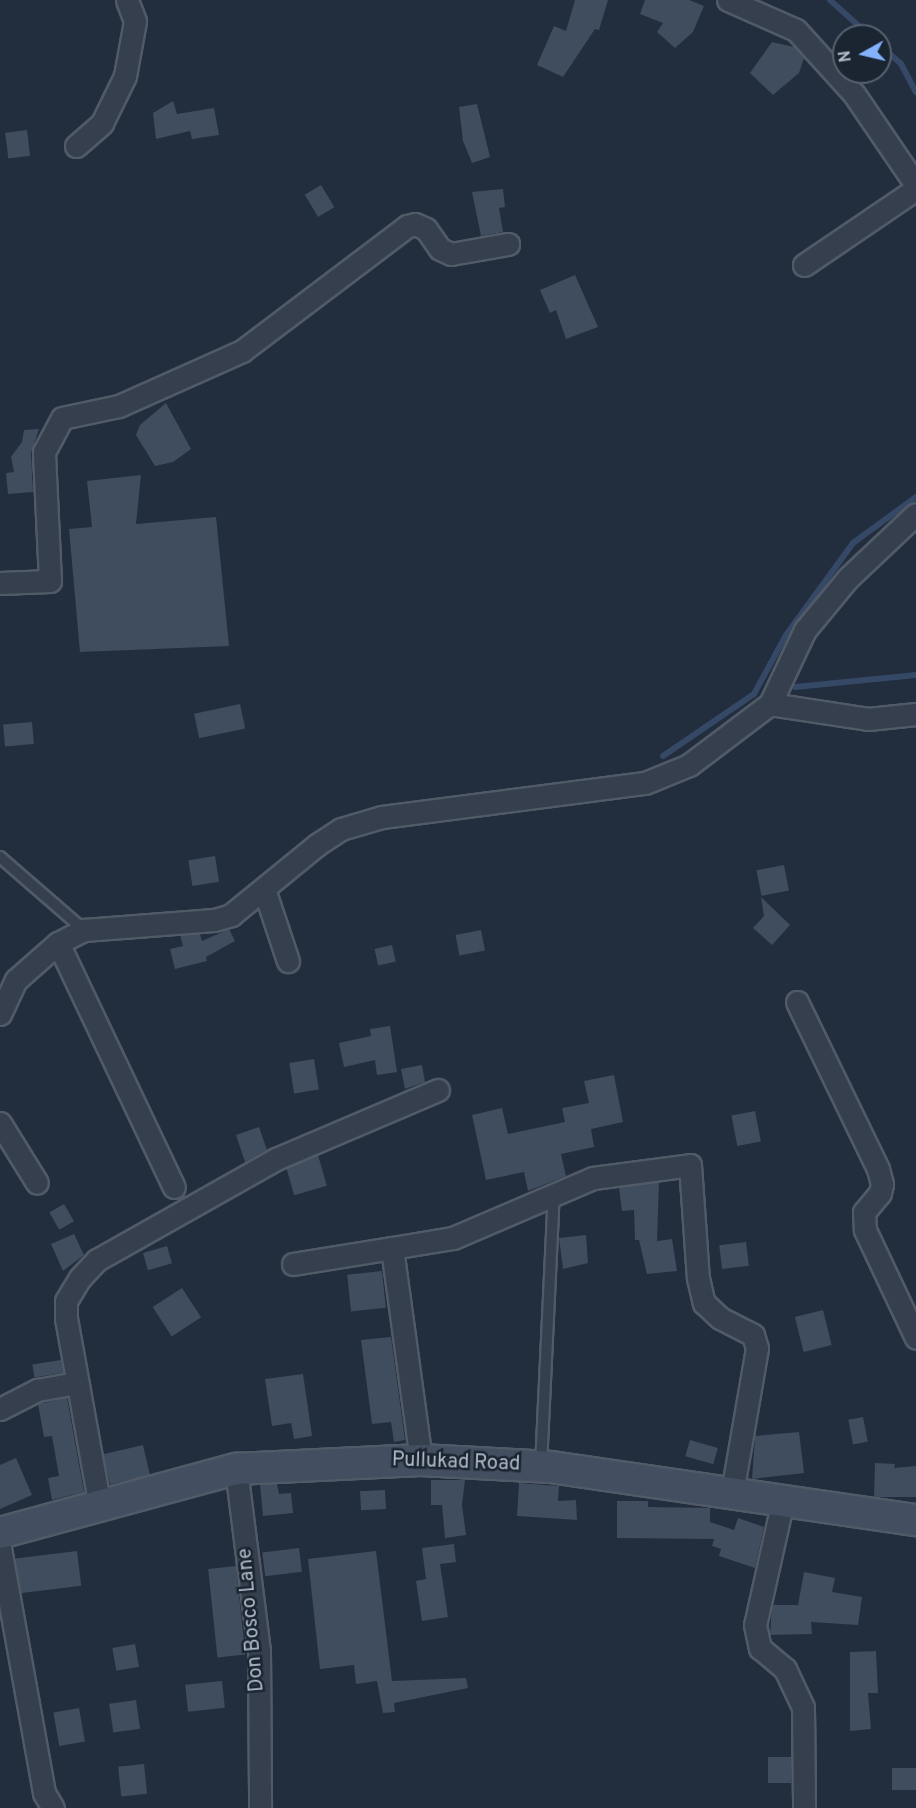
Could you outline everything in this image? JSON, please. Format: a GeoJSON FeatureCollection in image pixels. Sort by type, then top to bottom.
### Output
{"type":"FeatureCollection","features":[{"type":"Feature","properties":{"kind":"street"},"geometry":{"type":"LineString","coordinates":[[76,146],[102,123],[125,76],[135,21],[128,0]]}},
{"type":"Feature","properties":{"kind":"street"},"geometry":{"type":"LineString","coordinates":[[728,0],[796,30],[854,94],[916,187],[804,265]]}},
{"type":"Feature","properties":{"kind":"street"},"geometry":{"type":"LineString","coordinates":[[0,583],[50,581],[44,452],[62,418],[119,406],[242,351],[407,226],[415,224],[426,229],[440,249],[450,254],[508,244]]}},
{"type":"Feature","properties":{"kind":"street"},"geometry":{"type":"LineString","coordinates":[[0,1014],[16,980],[58,943],[84,930],[214,920],[231,915],[341,829],[382,817],[645,783],[666,777],[689,765],[770,704],[805,630],[848,578],[916,514]]}},
{"type":"Feature","properties":{"kind":"street"},"geometry":{"type":"LineString","coordinates":[[770,704],[868,719],[916,714]]}},
{"type":"Feature","properties":{"kind":"street"},"geometry":{"type":"LineString","coordinates":[[264,889],[288,961]]}},
{"type":"Feature","properties":{"kind":"street"},"geometry":{"type":"LineString","coordinates":[[58,943],[174,1187]]}},
{"type":"Feature","properties":{"kind":"street"},"geometry":{"type":"LineString","coordinates":[[797,1002],[878,1168],[882,1184],[880,1193],[864,1212],[865,1230],[916,1338]]}},
{"type":"Feature","properties":{"kind":"street"},"geometry":{"type":"LineString","coordinates":[[100,1507],[77,1383],[66,1301],[97,1260],[276,1159],[438,1090]]}},
{"type":"Feature","properties":{"kind":"street"},"geometry":{"type":"LineString","coordinates":[[0,1123],[37,1183]]}},
{"type":"Feature","properties":{"kind":"street"},"geometry":{"type":"LineString","coordinates":[[293,1263],[453,1238],[593,1178],[690,1165],[698,1278],[704,1303],[720,1318],[753,1335],[757,1348],[732,1492]]}},
{"type":"Feature","properties":{"kind":"street"},"geometry":{"type":"LineString","coordinates":[[392,1248],[421,1460]]}},
{"type":"Feature","properties":{"kind":"street"},"geometry":{"type":"LineString","coordinates":[[0,1409],[37,1390],[77,1383]]}},
{"type":"Feature","properties":{"kind":"street","name":"Pullukad Road"},"geometry":{"type":"LineString","coordinates":[[0,1533],[236,1469],[421,1460],[541,1466],[916,1520]]}},
{"type":"Feature","properties":{"kind":"street","name":"Don Bosco Lane"},"geometry":{"type":"LineString","coordinates":[[236,1469],[259,1650],[260,1808]]}},
{"type":"Feature","properties":{"kind":"street"},"geometry":{"type":"LineString","coordinates":[[783,1500],[755,1625],[760,1648],[785,1669],[803,1707],[804,1808]]}},
{"type":"Feature","properties":{"kind":"street"},"geometry":{"type":"LineString","coordinates":[[0,1548],[44,1793],[53,1808]]}},
{"type":"Feature","properties":{"kind":"lane"},"geometry":{"type":"LineString","coordinates":[[0,857],[84,930]]}},
{"type":"Feature","properties":{"kind":"lane"},"geometry":{"type":"LineString","coordinates":[[541,1466],[554,1195]]}},
{"type":"Feature","properties":{"kind":"building"},"geometry":{"type":"Polygon","coordinates":[[[575,0],[608,0],[599,30],[595,29],[563,77],[537,65],[554,26],[566,31],[575,0]]]}},
{"type":"Feature","properties":{"kind":"building"},"geometry":{"type":"Polygon","coordinates":[[[645,0],[689,0],[704,6],[693,32],[675,48],[657,32],[663,23],[640,14],[645,0]]]}},
{"type":"Feature","properties":{"kind":"building"},"geometry":{"type":"Polygon","coordinates":[[[772,42],[794,47],[804,58],[799,73],[773,95],[750,73],[772,42]]]}},
{"type":"Feature","properties":{"kind":"building"},"geometry":{"type":"Polygon","coordinates":[[[173,101],[177,114],[214,108],[219,135],[192,139],[190,131],[156,139],[153,113],[173,101]]]}},
{"type":"Feature","properties":{"kind":"building"},"geometry":{"type":"Polygon","coordinates":[[[477,104],[490,157],[472,163],[463,141],[459,107],[477,104]]]}},
{"type":"Feature","properties":{"kind":"building"},"geometry":{"type":"Polygon","coordinates":[[[27,130],[30,156],[8,158],[5,133],[27,130]]]}},
{"type":"Feature","properties":{"kind":"building"},"geometry":{"type":"Polygon","coordinates":[[[321,185],[334,207],[318,217],[305,195],[321,185]]]}},
{"type":"Feature","properties":{"kind":"building"},"geometry":{"type":"Polygon","coordinates":[[[503,189],[505,207],[499,208],[503,232],[481,236],[472,192],[503,189]]]}},
{"type":"Feature","properties":{"kind":"building"},"geometry":{"type":"Polygon","coordinates":[[[575,275],[598,327],[566,339],[556,310],[550,313],[540,290],[575,275]]]}},
{"type":"Feature","properties":{"kind":"building"},"geometry":{"type":"Polygon","coordinates":[[[166,403],[191,449],[173,462],[155,466],[136,435],[140,425],[166,403]]]}},
{"type":"Feature","properties":{"kind":"building"},"geometry":{"type":"Polygon","coordinates":[[[39,429],[31,453],[33,492],[8,494],[6,473],[14,472],[11,457],[22,442],[24,430],[39,429]]]}},
{"type":"Feature","properties":{"kind":"building"},"geometry":{"type":"Polygon","coordinates":[[[141,475],[136,524],[216,517],[229,646],[80,652],[69,529],[92,527],[87,481],[141,475]]]}},
{"type":"Feature","properties":{"kind":"building"},"geometry":{"type":"Polygon","coordinates":[[[240,704],[245,728],[199,738],[194,714],[240,704]]]}},
{"type":"Feature","properties":{"kind":"building"},"geometry":{"type":"Polygon","coordinates":[[[32,722],[34,744],[5,746],[3,725],[32,722]]]}},
{"type":"Feature","properties":{"kind":"building"},"geometry":{"type":"Polygon","coordinates":[[[215,856],[219,882],[192,886],[188,860],[215,856]]]}},
{"type":"Feature","properties":{"kind":"building"},"geometry":{"type":"Polygon","coordinates":[[[784,865],[789,891],[761,896],[757,870],[784,865]]]}},
{"type":"Feature","properties":{"kind":"building"},"geometry":{"type":"Polygon","coordinates":[[[761,897],[790,925],[772,945],[753,928],[764,916],[761,897]]]}},
{"type":"Feature","properties":{"kind":"building"},"geometry":{"type":"Polygon","coordinates":[[[229,929],[235,941],[206,957],[207,961],[175,969],[170,949],[183,946],[180,935],[200,934],[202,941],[229,929]]]}},
{"type":"Feature","properties":{"kind":"building"},"geometry":{"type":"Polygon","coordinates":[[[481,930],[485,951],[459,956],[455,935],[481,930]]]}},
{"type":"Feature","properties":{"kind":"building"},"geometry":{"type":"Polygon","coordinates":[[[392,945],[396,962],[378,966],[374,949],[392,945]]]}},
{"type":"Feature","properties":{"kind":"building"},"geometry":{"type":"Polygon","coordinates":[[[390,1026],[397,1072],[377,1075],[375,1060],[344,1067],[339,1043],[371,1036],[370,1029],[390,1026]]]}},
{"type":"Feature","properties":{"kind":"building"},"geometry":{"type":"Polygon","coordinates":[[[314,1059],[319,1090],[294,1094],[289,1063],[314,1059]]]}},
{"type":"Feature","properties":{"kind":"building"},"geometry":{"type":"Polygon","coordinates":[[[422,1065],[425,1082],[405,1089],[401,1069],[422,1065]]]}},
{"type":"Feature","properties":{"kind":"building"},"geometry":{"type":"Polygon","coordinates":[[[614,1075],[623,1122],[591,1129],[594,1147],[561,1154],[566,1176],[528,1191],[524,1172],[486,1180],[472,1115],[502,1108],[508,1134],[565,1122],[562,1108],[589,1103],[584,1081],[614,1075]]]}},
{"type":"Feature","properties":{"kind":"building"},"geometry":{"type":"Polygon","coordinates":[[[755,1111],[761,1141],[737,1146],[731,1116],[755,1111]]]}},
{"type":"Feature","properties":{"kind":"building"},"geometry":{"type":"Polygon","coordinates":[[[259,1127],[267,1150],[245,1162],[236,1135],[259,1127]]]}},
{"type":"Feature","properties":{"kind":"building"},"geometry":{"type":"Polygon","coordinates":[[[318,1155],[327,1186],[294,1195],[285,1164],[318,1155]]]}},
{"type":"Feature","properties":{"kind":"building"},"geometry":{"type":"Polygon","coordinates":[[[659,1182],[657,1241],[672,1239],[677,1271],[647,1274],[639,1240],[635,1240],[634,1210],[622,1211],[619,1187],[659,1182]]]}},
{"type":"Feature","properties":{"kind":"building"},"geometry":{"type":"Polygon","coordinates":[[[64,1204],[74,1221],[59,1230],[49,1212],[64,1204]]]}},
{"type":"Feature","properties":{"kind":"building"},"geometry":{"type":"Polygon","coordinates":[[[74,1234],[84,1255],[63,1271],[51,1244],[74,1234]]]}},
{"type":"Feature","properties":{"kind":"building"},"geometry":{"type":"Polygon","coordinates":[[[586,1235],[588,1263],[563,1269],[559,1238],[586,1235]]]}},
{"type":"Feature","properties":{"kind":"building"},"geometry":{"type":"Polygon","coordinates":[[[746,1242],[749,1266],[722,1269],[719,1245],[746,1242]]]}},
{"type":"Feature","properties":{"kind":"building"},"geometry":{"type":"Polygon","coordinates":[[[167,1246],[172,1263],[148,1270],[143,1253],[167,1246]]]}},
{"type":"Feature","properties":{"kind":"building"},"geometry":{"type":"Polygon","coordinates":[[[382,1271],[386,1308],[351,1311],[347,1275],[382,1271]]]}},
{"type":"Feature","properties":{"kind":"building"},"geometry":{"type":"Polygon","coordinates":[[[182,1288],[201,1317],[172,1336],[153,1307],[182,1288]]]}},
{"type":"Feature","properties":{"kind":"building"},"geometry":{"type":"Polygon","coordinates":[[[823,1310],[832,1345],[804,1352],[795,1317],[823,1310]]]}},
{"type":"Feature","properties":{"kind":"building"},"geometry":{"type":"Polygon","coordinates":[[[391,1337],[405,1440],[394,1442],[391,1422],[372,1424],[361,1340],[391,1337]]]}},
{"type":"Feature","properties":{"kind":"building"},"geometry":{"type":"Polygon","coordinates":[[[61,1360],[63,1373],[34,1377],[32,1365],[61,1360]]]}},
{"type":"Feature","properties":{"kind":"building"},"geometry":{"type":"Polygon","coordinates":[[[303,1374],[312,1436],[294,1439],[291,1423],[272,1426],[265,1379],[303,1374]]]}},
{"type":"Feature","properties":{"kind":"building"},"geometry":{"type":"Polygon","coordinates":[[[67,1398],[84,1492],[52,1500],[48,1478],[59,1476],[52,1436],[44,1437],[38,1404],[67,1398]]]}},
{"type":"Feature","properties":{"kind":"building"},"geometry":{"type":"Polygon","coordinates":[[[863,1417],[868,1442],[853,1444],[848,1420],[863,1417]]]}},
{"type":"Feature","properties":{"kind":"building"},"geometry":{"type":"Polygon","coordinates":[[[799,1432],[804,1473],[752,1479],[755,1436],[799,1432]]]}},
{"type":"Feature","properties":{"kind":"building"},"geometry":{"type":"Polygon","coordinates":[[[690,1440],[718,1448],[713,1464],[685,1456],[690,1440]]]}},
{"type":"Feature","properties":{"kind":"building"},"geometry":{"type":"Polygon","coordinates":[[[143,1445],[150,1475],[110,1484],[103,1454],[143,1445]]]}},
{"type":"Feature","properties":{"kind":"building"},"geometry":{"type":"Polygon","coordinates":[[[16,1458],[32,1495],[0,1509],[0,1465],[16,1458]]]}},
{"type":"Feature","properties":{"kind":"building"},"geometry":{"type":"Polygon","coordinates":[[[875,1463],[895,1464],[894,1468],[916,1466],[916,1497],[874,1497],[875,1463]]]}},
{"type":"Feature","properties":{"kind":"building"},"geometry":{"type":"Polygon","coordinates":[[[431,1480],[465,1480],[462,1505],[466,1535],[445,1538],[442,1505],[431,1505],[431,1480]]]}},
{"type":"Feature","properties":{"kind":"building"},"geometry":{"type":"Polygon","coordinates":[[[519,1483],[559,1486],[558,1501],[576,1500],[577,1520],[517,1516],[519,1483]]]}},
{"type":"Feature","properties":{"kind":"building"},"geometry":{"type":"Polygon","coordinates":[[[277,1484],[279,1494],[291,1493],[293,1513],[263,1516],[260,1485],[277,1484]]]}},
{"type":"Feature","properties":{"kind":"building"},"geometry":{"type":"Polygon","coordinates":[[[385,1490],[386,1509],[361,1510],[360,1491],[385,1490]]]}},
{"type":"Feature","properties":{"kind":"building"},"geometry":{"type":"Polygon","coordinates":[[[617,1501],[648,1501],[648,1507],[710,1508],[710,1522],[734,1530],[738,1518],[764,1527],[755,1568],[719,1556],[721,1549],[712,1546],[714,1539],[617,1538],[617,1501]]]}},
{"type":"Feature","properties":{"kind":"building"},"geometry":{"type":"Polygon","coordinates":[[[454,1544],[456,1562],[440,1564],[448,1617],[422,1621],[416,1581],[426,1579],[422,1548],[454,1544]]]}},
{"type":"Feature","properties":{"kind":"building"},"geometry":{"type":"Polygon","coordinates":[[[299,1548],[302,1572],[265,1576],[262,1553],[299,1548]]]}},
{"type":"Feature","properties":{"kind":"building"},"geometry":{"type":"Polygon","coordinates":[[[77,1551],[81,1586],[20,1593],[15,1559],[77,1551]]]}},
{"type":"Feature","properties":{"kind":"building"},"geometry":{"type":"Polygon","coordinates":[[[376,1551],[392,1681],[466,1678],[468,1688],[394,1703],[395,1712],[383,1713],[377,1681],[356,1684],[354,1665],[320,1669],[308,1559],[376,1551]]]}},
{"type":"Feature","properties":{"kind":"building"},"geometry":{"type":"Polygon","coordinates":[[[236,1566],[245,1655],[217,1657],[208,1569],[236,1566]]]}},
{"type":"Feature","properties":{"kind":"building"},"geometry":{"type":"Polygon","coordinates":[[[804,1572],[835,1578],[832,1592],[862,1597],[858,1625],[811,1622],[812,1634],[770,1635],[772,1605],[798,1605],[804,1572]]]}},
{"type":"Feature","properties":{"kind":"building"},"geometry":{"type":"Polygon","coordinates":[[[135,1644],[139,1667],[116,1671],[112,1648],[135,1644]]]}},
{"type":"Feature","properties":{"kind":"building"},"geometry":{"type":"Polygon","coordinates":[[[876,1651],[878,1693],[868,1693],[871,1729],[850,1731],[850,1652],[876,1651]]]}},
{"type":"Feature","properties":{"kind":"building"},"geometry":{"type":"Polygon","coordinates":[[[222,1681],[225,1708],[188,1712],[185,1685],[222,1681]]]}},
{"type":"Feature","properties":{"kind":"building"},"geometry":{"type":"Polygon","coordinates":[[[136,1700],[140,1729],[113,1732],[109,1704],[136,1700]]]}},
{"type":"Feature","properties":{"kind":"building"},"geometry":{"type":"Polygon","coordinates":[[[79,1708],[85,1741],[59,1746],[53,1713],[79,1708]]]}},
{"type":"Feature","properties":{"kind":"building"},"geometry":{"type":"Polygon","coordinates":[[[768,1757],[791,1757],[791,1783],[768,1783],[768,1757]]]}},
{"type":"Feature","properties":{"kind":"building"},"geometry":{"type":"Polygon","coordinates":[[[144,1764],[147,1794],[121,1797],[118,1767],[144,1764]]]}},
{"type":"Feature","properties":{"kind":"building"},"geometry":{"type":"Polygon","coordinates":[[[892,1768],[916,1768],[916,1790],[892,1790],[892,1768]]]}},
{"type":"Feature","properties":{"kind":"waterway"},"geometry":{"type":"LineString","coordinates":[[830,0],[857,24]]}},
{"type":"Feature","properties":{"kind":"waterway"},"geometry":{"type":"LineString","coordinates":[[892,56],[901,64],[916,92]]}},
{"type":"Feature","properties":{"kind":"waterway"},"geometry":{"type":"LineString","coordinates":[[663,756],[754,694],[786,635],[853,543],[916,497]]}},
{"type":"Feature","properties":{"kind":"waterway"},"geometry":{"type":"LineString","coordinates":[[795,687],[916,675]]}}]}
